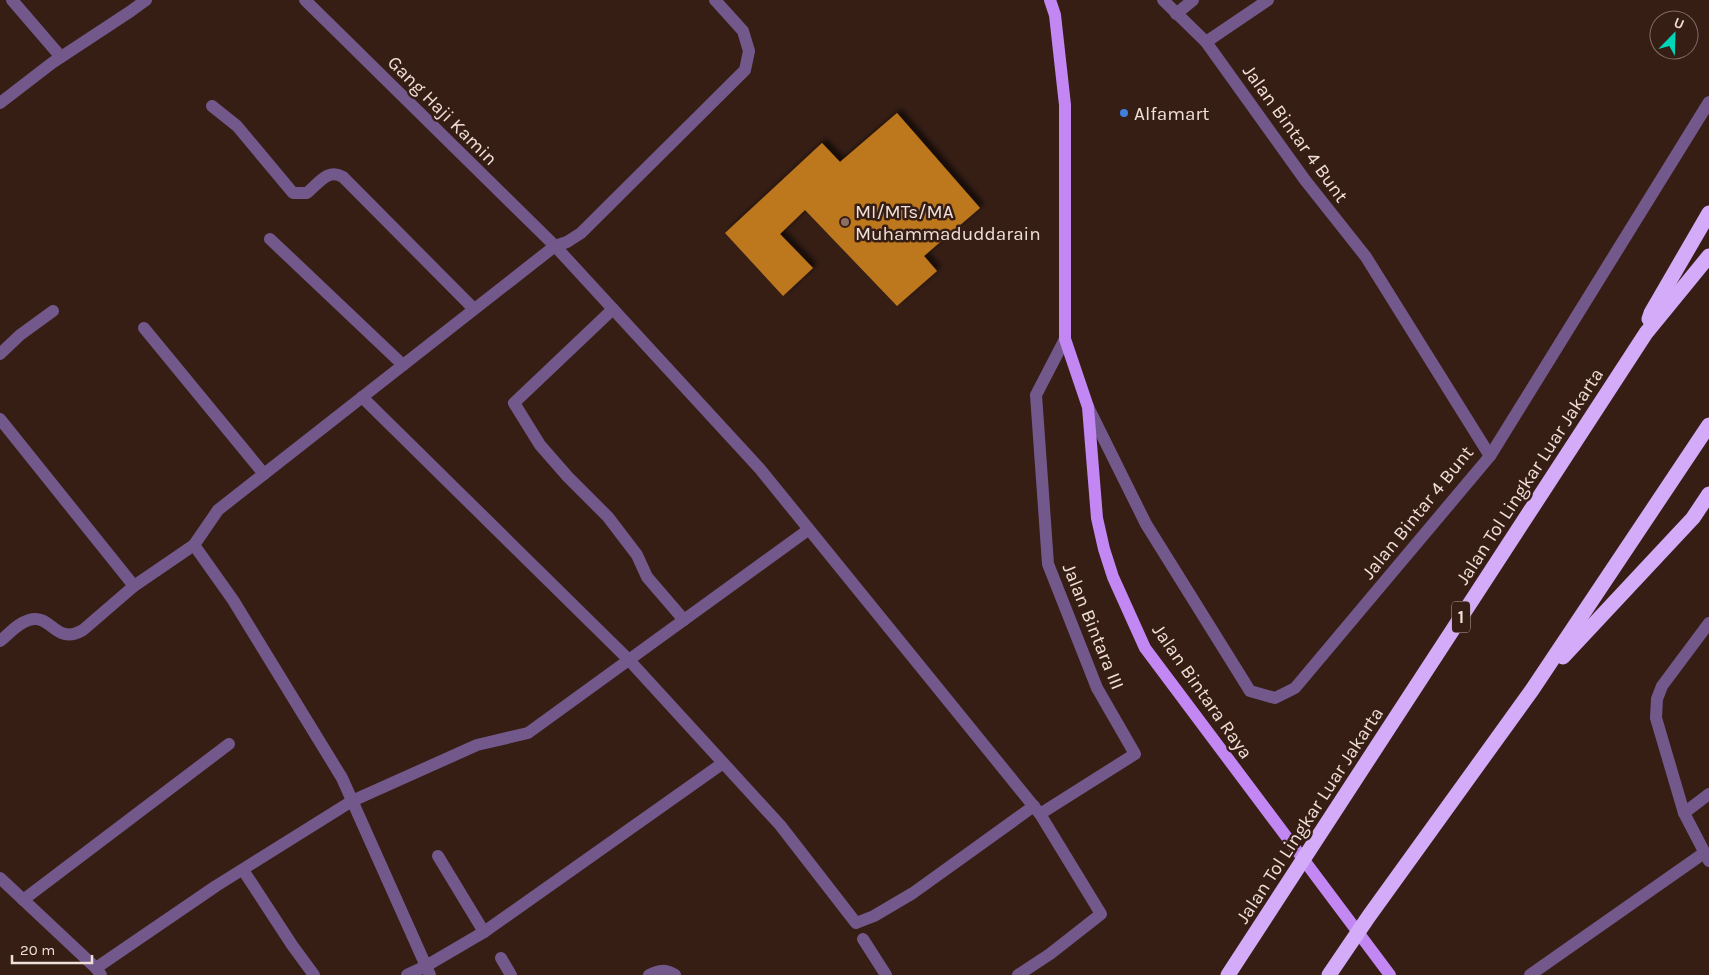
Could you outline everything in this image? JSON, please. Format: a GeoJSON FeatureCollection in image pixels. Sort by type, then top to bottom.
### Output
{"type":"FeatureCollection","features":[{"type":"Feature","properties":{"kind":"highway"},"geometry":{"type":"LineString","coordinates":[[1646,333],[1651,313],[1709,213]]}},
{"type":"Feature","properties":{"kind":"highway","name":"Jalan Tol Lingkar Luar Jakarta"},"geometry":{"type":"LineString","coordinates":[[1228,975],[1646,333],[1709,256]]}},
{"type":"Feature","properties":{"kind":"highway"},"geometry":{"type":"LineString","coordinates":[[1328,975],[1532,690],[1709,426]]}},
{"type":"Feature","properties":{"kind":"highway"},"geometry":{"type":"LineString","coordinates":[[1532,690],[1693,518],[1709,494]]}},
{"type":"Feature","properties":{"kind":"main road","name":"Jalan Bintara Raya"},"geometry":{"type":"LineString","coordinates":[[1050,0],[1055,15],[1065,105],[1065,339],[1088,407],[1097,518],[1113,576],[1145,648],[1390,975]]}},
{"type":"Feature","properties":{"kind":"street"},"geometry":{"type":"LineString","coordinates":[[12,0],[62,57]]}},
{"type":"Feature","properties":{"kind":"street"},"geometry":{"type":"LineString","coordinates":[[0,103],[62,57],[146,0]]}},
{"type":"Feature","properties":{"kind":"street","name":"Gang Haji Kamin"},"geometry":{"type":"LineString","coordinates":[[305,0],[555,246],[760,469],[1037,810]]}},
{"type":"Feature","properties":{"kind":"street"},"geometry":{"type":"LineString","coordinates":[[0,641],[30,620],[38,620],[48,624],[68,636],[83,630],[134,586],[194,545],[218,510],[555,246],[567,242],[581,233],[745,70],[749,51],[742,31],[715,0]]}},
{"type":"Feature","properties":{"kind":"street","name":"Jalan Bintar 4 Bunt"},"geometry":{"type":"LineString","coordinates":[[1088,407],[1146,524],[1250,691],[1275,698],[1295,688],[1490,456],[1366,257],[1305,180],[1206,42],[1163,0]]}},
{"type":"Feature","properties":{"kind":"street"},"geometry":{"type":"LineString","coordinates":[[1176,14],[1193,0]]}},
{"type":"Feature","properties":{"kind":"street"},"geometry":{"type":"LineString","coordinates":[[1206,42],[1268,0]]}},
{"type":"Feature","properties":{"kind":"street"},"geometry":{"type":"LineString","coordinates":[[1490,456],[1709,102]]}},
{"type":"Feature","properties":{"kind":"street"},"geometry":{"type":"LineString","coordinates":[[212,106],[237,126],[293,193],[307,193],[330,174],[336,173],[343,177],[474,309]]}},
{"type":"Feature","properties":{"kind":"street"},"geometry":{"type":"LineString","coordinates":[[270,239],[402,366]]}},
{"type":"Feature","properties":{"kind":"street"},"geometry":{"type":"LineString","coordinates":[[613,309],[514,403],[540,445],[568,477],[608,516],[636,554],[648,577],[684,620]]}},
{"type":"Feature","properties":{"kind":"street"},"geometry":{"type":"LineString","coordinates":[[0,354],[20,335],[54,311]]}},
{"type":"Feature","properties":{"kind":"street"},"geometry":{"type":"LineString","coordinates":[[144,328],[264,474]]}},
{"type":"Feature","properties":{"kind":"street","name":"Jalan Bintara III"},"geometry":{"type":"LineString","coordinates":[[1037,810],[1135,754],[1097,688],[1048,564],[1036,395],[1065,339]]}},
{"type":"Feature","properties":{"kind":"street"},"geometry":{"type":"LineString","coordinates":[[362,398],[629,660],[780,825],[856,923],[874,916],[913,893],[1037,810],[1101,914],[1050,954],[1018,975]]}},
{"type":"Feature","properties":{"kind":"street"},"geometry":{"type":"LineString","coordinates":[[0,419],[134,586]]}},
{"type":"Feature","properties":{"kind":"street"},"geometry":{"type":"LineString","coordinates":[[0,878],[98,972],[243,870],[352,801],[477,745],[528,733],[808,530]]}},
{"type":"Feature","properties":{"kind":"street"},"geometry":{"type":"LineString","coordinates":[[194,545],[233,600],[342,778],[428,970]]}},
{"type":"Feature","properties":{"kind":"street"},"geometry":{"type":"LineString","coordinates":[[1530,975],[1707,857],[1684,813],[1656,718],[1657,699],[1662,686],[1709,623]]}},
{"type":"Feature","properties":{"kind":"street"},"geometry":{"type":"LineString","coordinates":[[23,900],[229,744]]}},
{"type":"Feature","properties":{"kind":"street"},"geometry":{"type":"LineString","coordinates":[[407,975],[428,970],[723,763]]}},
{"type":"Feature","properties":{"kind":"street"},"geometry":{"type":"LineString","coordinates":[[1684,813],[1709,794]]}},
{"type":"Feature","properties":{"kind":"street"},"geometry":{"type":"LineString","coordinates":[[438,856],[484,932]]}},
{"type":"Feature","properties":{"kind":"street"},"geometry":{"type":"LineString","coordinates":[[243,870],[314,975]]}},
{"type":"Feature","properties":{"kind":"street"},"geometry":{"type":"LineString","coordinates":[[863,939],[886,975]]}},
{"type":"Feature","properties":{"kind":"street"},"geometry":{"type":"LineString","coordinates":[[501,958],[511,975]]}},
{"type":"Feature","properties":{"kind":"street"},"geometry":{"type":"LineString","coordinates":[[649,975],[659,970],[668,971],[675,975]]}},
{"type":"Feature","properties":{"kind":"building"},"geometry":{"type":"Polygon","coordinates":[[[897,113],[980,208],[924,256],[937,271],[897,306],[805,210],[780,234],[813,268],[783,296],[725,233],[822,143],[840,162],[897,113]]]}},
{"type":"Feature","properties":{"kind":"place","name":"Alfamart"},"geometry":{"type":"Point","coordinates":[1124,113]}},
{"type":"Feature","properties":{"kind":"place","name":"MI/MTs/MA Muhammaduddarain"},"geometry":{"type":"Point","coordinates":[845,222]}}]}
